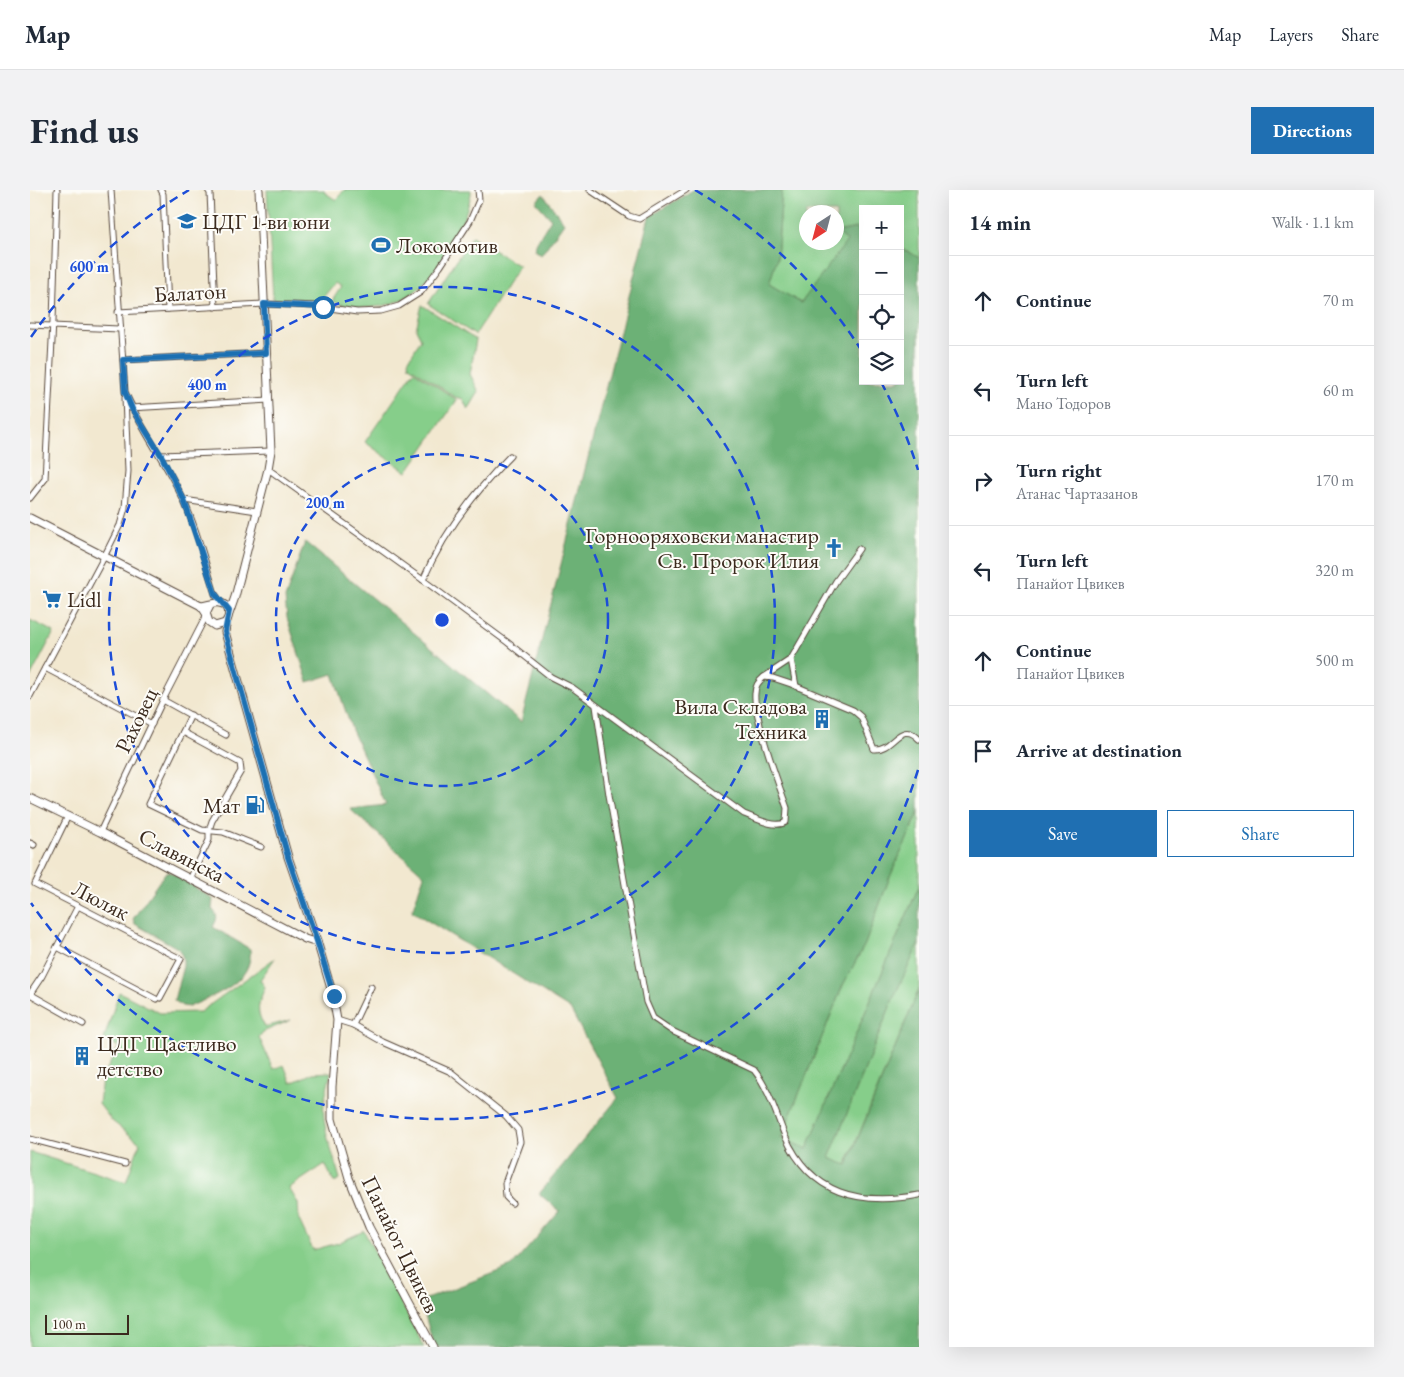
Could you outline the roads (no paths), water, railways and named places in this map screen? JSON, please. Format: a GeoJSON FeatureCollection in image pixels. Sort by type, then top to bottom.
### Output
{"type":"FeatureCollection","features":[{"type":"Feature","properties":{"kind":"street"},"geometry":{"type":"LineString","coordinates":[[30,498],[45,478],[53,326],[57,190]]}},
{"type":"Feature","properties":{"kind":"street"},"geometry":{"type":"LineString","coordinates":[[30,696],[104,557],[120,525],[125,508],[128,472],[126,406],[110,190]]}},
{"type":"Feature","properties":{"kind":"street"},"geometry":{"type":"LineString","coordinates":[[161,190],[163,194],[168,309]]}},
{"type":"Feature","properties":{"kind":"street"},"geometry":{"type":"LineString","coordinates":[[208,190],[210,193],[215,307]]}},
{"type":"Feature","properties":{"kind":"street","name":"Панайот Цвикев"},"geometry":{"type":"LineString","coordinates":[[259,190],[271,451],[268,469],[225,632],[288,857],[317,941],[332,992],[337,1020],[332,1087],[332,1119],[349,1178],[369,1227],[433,1347]]}},
{"type":"Feature","properties":{"kind":"street","name":"Балатон"},"geometry":{"type":"LineString","coordinates":[[118,312],[264,304],[317,306],[357,312],[381,311],[404,303],[428,285],[471,219],[479,200],[478,190]]}},
{"type":"Feature","properties":{"kind":"street"},"geometry":{"type":"LineString","coordinates":[[590,190],[629,216],[639,219],[686,190]]}},
{"type":"Feature","properties":{"kind":"street"},"geometry":{"type":"LineString","coordinates":[[30,325],[120,329]]}},
{"type":"Feature","properties":{"kind":"street"},"geometry":{"type":"LineString","coordinates":[[123,360],[266,353]]}},
{"type":"Feature","properties":{"kind":"street"},"geometry":{"type":"LineString","coordinates":[[30,518],[104,557],[222,625],[228,617],[223,605],[215,594],[184,500],[161,455],[132,409],[125,392]]}},
{"type":"Feature","properties":{"kind":"street"},"geometry":{"type":"LineString","coordinates":[[126,406],[132,409],[269,400]]}},
{"type":"Feature","properties":{"kind":"street"},"geometry":{"type":"LineString","coordinates":[[161,455],[271,451]]}},
{"type":"Feature","properties":{"kind":"street"},"geometry":{"type":"LineString","coordinates":[[423,580],[430,562],[462,512],[480,488],[510,456]]}},
{"type":"Feature","properties":{"kind":"street"},"geometry":{"type":"LineString","coordinates":[[268,469],[423,580],[507,642],[518,653],[550,677],[573,688],[744,814],[780,825],[786,822],[787,808],[770,761],[755,699],[756,688],[758,682],[764,677],[791,659],[836,581],[859,549]]}},
{"type":"Feature","properties":{"kind":"street"},"geometry":{"type":"LineString","coordinates":[[184,500],[257,511]]}},
{"type":"Feature","properties":{"kind":"street"},"geometry":{"type":"LineString","coordinates":[[207,618],[215,594]]}},
{"type":"Feature","properties":{"kind":"street"},"geometry":{"type":"LineString","coordinates":[[211,605],[223,605],[234,600]]}},
{"type":"Feature","properties":{"kind":"street"},"geometry":{"type":"LineString","coordinates":[[207,618],[225,632]]}},
{"type":"Feature","properties":{"kind":"street","name":"Раховец"},"geometry":{"type":"LineString","coordinates":[[100,832],[164,700],[207,618]]}},
{"type":"Feature","properties":{"kind":"street"},"geometry":{"type":"LineString","coordinates":[[791,659],[796,686]]}},
{"type":"Feature","properties":{"kind":"street"},"geometry":{"type":"LineString","coordinates":[[45,668],[152,724]]}},
{"type":"Feature","properties":{"kind":"street"},"geometry":{"type":"LineString","coordinates":[[764,677],[774,678],[796,686],[829,701],[844,705],[857,713],[864,722],[874,748],[883,747],[906,732],[912,733],[919,739]]}},
{"type":"Feature","properties":{"kind":"street"},"geometry":{"type":"LineString","coordinates":[[164,700],[226,735]]}},
{"type":"Feature","properties":{"kind":"street"},"geometry":{"type":"LineString","coordinates":[[596,706],[608,795],[631,925],[646,1002],[653,1018],[672,1031],[754,1070],[762,1080],[786,1138],[799,1162],[822,1184],[843,1194],[864,1198],[886,1200],[919,1195]]}},
{"type":"Feature","properties":{"kind":"street"},"geometry":{"type":"LineString","coordinates":[[191,715],[148,804],[202,830],[223,832],[261,847]]}},
{"type":"Feature","properties":{"kind":"street"},"geometry":{"type":"LineString","coordinates":[[183,732],[240,763],[241,772],[209,830],[209,840],[190,879]]}},
{"type":"Feature","properties":{"kind":"street","name":"Славянска"},"geometry":{"type":"LineString","coordinates":[[30,798],[100,832],[305,939],[317,941]]}},
{"type":"Feature","properties":{"kind":"street","name":"Люляк"},"geometry":{"type":"LineString","coordinates":[[57,947],[158,998],[181,959],[35,884],[68,816]]}},
{"type":"Feature","properties":{"kind":"street"},"geometry":{"type":"LineString","coordinates":[[78,906],[30,994],[82,1024]]}},
{"type":"Feature","properties":{"kind":"street"},"geometry":{"type":"LineString","coordinates":[[352,1025],[371,988]]}},
{"type":"Feature","properties":{"kind":"street"},"geometry":{"type":"LineString","coordinates":[[337,1020],[352,1025],[384,1042],[451,1072],[506,1116],[518,1130],[520,1142],[505,1183],[506,1197],[512,1203]]}},
{"type":"Feature","properties":{"kind":"street"},"geometry":{"type":"LineString","coordinates":[[30,1139],[125,1164]]}},
{"type":"Feature","properties":{"kind":"place","name":"ЦДГ 1-ви юни"},"geometry":{"type":"Point","coordinates":[187,221]}},
{"type":"Feature","properties":{"kind":"place","name":"Локомотив"},"geometry":{"type":"Point","coordinates":[381,245]}},
{"type":"Feature","properties":{"kind":"place","name":"Горнооряховски манастир Св. Пророк Илия"},"geometry":{"type":"Point","coordinates":[834,548]}},
{"type":"Feature","properties":{"kind":"place","name":"Lidl"},"geometry":{"type":"Point","coordinates":[52,599]}},
{"type":"Feature","properties":{"kind":"place","name":"Вила Складова Техника"},"geometry":{"type":"Point","coordinates":[822,719]}},
{"type":"Feature","properties":{"kind":"place","name":"Мат"},"geometry":{"type":"Point","coordinates":[255,805]}},
{"type":"Feature","properties":{"kind":"place","name":"ЦДГ Щастливо детство"},"geometry":{"type":"Point","coordinates":[82,1056]}}]}
